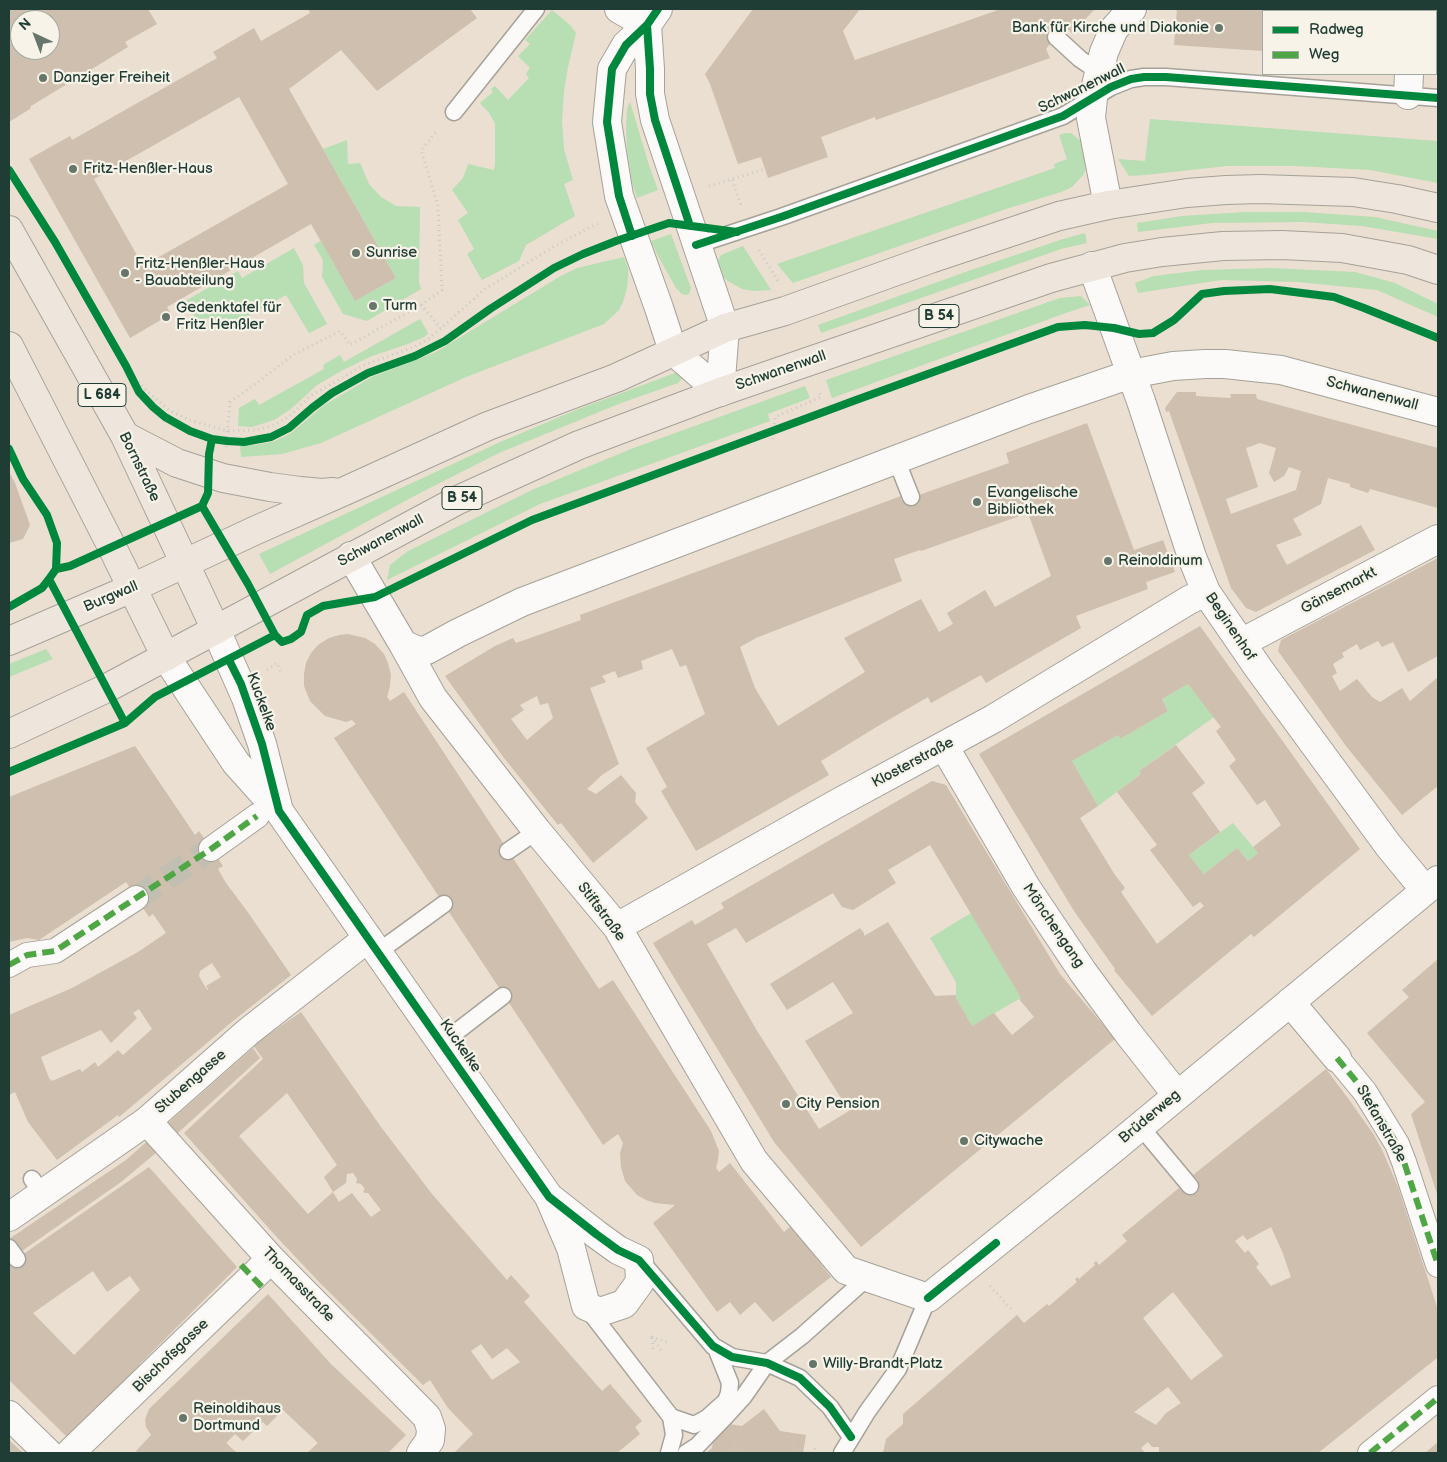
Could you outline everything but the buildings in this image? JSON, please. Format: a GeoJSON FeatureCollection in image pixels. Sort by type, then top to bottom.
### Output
{"type":"FeatureCollection","features":[{"type":"Feature","properties":{"kind":"main road"},"geometry":{"type":"LineString","coordinates":[[186,564],[254,530],[488,426],[616,378],[725,328],[784,311],[1059,216],[1108,205],[1187,193],[1260,188],[1353,192],[1438,208]]}},
{"type":"Feature","properties":{"kind":"main road","name":"Bornstraße"},"geometry":{"type":"LineString","coordinates":[[9,230],[125,436],[216,630]]}},
{"type":"Feature","properties":{"kind":"main road","name":"Schwanenwall"},"geometry":{"type":"LineString","coordinates":[[166,656],[458,500],[579,445],[720,392],[1051,278],[1125,258],[1223,246],[1282,245],[1342,248],[1408,260],[1438,270]]}},
{"type":"Feature","properties":{"kind":"main road"},"geometry":{"type":"LineString","coordinates":[[9,346],[166,656]]}},
{"type":"Feature","properties":{"kind":"main road"},"geometry":{"type":"LineString","coordinates":[[125,436],[177,463],[208,474],[270,487],[300,491],[322,493],[347,490]]}},
{"type":"Feature","properties":{"kind":"main road","name":"Burgwall"},"geometry":{"type":"LineString","coordinates":[[9,641],[186,564]]}},
{"type":"Feature","properties":{"kind":"main road","name":"B 54"},"geometry":{"type":"LineString","coordinates":[[9,734],[81,701],[166,656]]}},
{"type":"Feature","properties":{"kind":"street"},"geometry":{"type":"LineString","coordinates":[[619,9],[653,17]]}},
{"type":"Feature","properties":{"kind":"street"},"geometry":{"type":"LineString","coordinates":[[1108,205],[1091,118],[1093,98],[1104,52],[1114,29],[1132,9]]}},
{"type":"Feature","properties":{"kind":"street"},"geometry":{"type":"LineString","coordinates":[[653,17],[650,94],[655,120],[725,328],[720,392]]}},
{"type":"Feature","properties":{"kind":"street"},"geometry":{"type":"LineString","coordinates":[[653,17],[626,45],[612,69],[607,122],[619,196],[660,308],[673,351],[720,392]]}},
{"type":"Feature","properties":{"kind":"street","name":"Beginenhof"},"geometry":{"type":"LineString","coordinates":[[1092,266],[1131,374],[1192,557],[1206,592],[1388,845],[1432,885]]}},
{"type":"Feature","properties":{"kind":"street","name":"Schwanenwall"},"geometry":{"type":"LineString","coordinates":[[403,644],[418,651],[427,650],[522,602],[658,552],[1029,409],[1131,374],[1174,366],[1205,364],[1225,364],[1281,370],[1438,412]]}},
{"type":"Feature","properties":{"kind":"street","name":"Gänsemarkt"},"geometry":{"type":"LineString","coordinates":[[1241,643],[1438,539]]}},
{"type":"Feature","properties":{"kind":"street","name":"Stiftstraße"},"geometry":{"type":"LineString","coordinates":[[351,556],[403,644],[432,698],[537,831],[617,928],[754,1161],[857,1274]]}},
{"type":"Feature","properties":{"kind":"street","name":"Klosterstraße"},"geometry":{"type":"LineString","coordinates":[[617,928],[836,804],[993,719],[1188,600],[1206,592]]}},
{"type":"Feature","properties":{"kind":"street","name":"Kuckelke"},"geometry":{"type":"LineString","coordinates":[[216,630],[246,698],[262,744],[268,813]]}},
{"type":"Feature","properties":{"kind":"street","name":"Kuckelke"},"geometry":{"type":"LineString","coordinates":[[166,656],[268,813],[373,945],[549,1196],[571,1248],[586,1306]]}},
{"type":"Feature","properties":{"kind":"street","name":"Mönchengang"},"geometry":{"type":"LineString","coordinates":[[944,746],[1026,887],[1083,972],[1177,1095]]}},
{"type":"Feature","properties":{"kind":"street"},"geometry":{"type":"LineString","coordinates":[[211,849],[268,813]]}},
{"type":"Feature","properties":{"kind":"street","name":"Brüderweg"},"geometry":{"type":"LineString","coordinates":[[928,1298],[1432,885]]}},
{"type":"Feature","properties":{"kind":"street"},"geometry":{"type":"LineString","coordinates":[[9,964],[27,955],[55,951],[136,898]]}},
{"type":"Feature","properties":{"kind":"street","name":"Stubengasse"},"geometry":{"type":"LineString","coordinates":[[9,1217],[37,1186],[147,1120],[249,1032],[373,945]]}},
{"type":"Feature","properties":{"kind":"street","name":"Stefanstraße"},"geometry":{"type":"LineString","coordinates":[[1290,1002],[1365,1092],[1396,1144],[1404,1162],[1438,1265]]}},
{"type":"Feature","properties":{"kind":"street","name":"Thomasstraße"},"geometry":{"type":"LineString","coordinates":[[147,1120],[271,1258],[426,1417],[431,1429],[430,1440],[421,1453]]}},
{"type":"Feature","properties":{"kind":"street","name":"Kuckelke"},"geometry":{"type":"LineString","coordinates":[[549,1196],[618,1250],[639,1260]]}},
{"type":"Feature","properties":{"kind":"street","name":"Bischofsgasse"},"geometry":{"type":"LineString","coordinates":[[70,1453],[271,1258]]}},
{"type":"Feature","properties":{"kind":"street"},"geometry":{"type":"LineString","coordinates":[[586,1306],[600,1312],[624,1304],[640,1282],[639,1260]]}},
{"type":"Feature","properties":{"kind":"street"},"geometry":{"type":"LineString","coordinates":[[857,1274],[928,1298]]}},
{"type":"Feature","properties":{"kind":"street"},"geometry":{"type":"LineString","coordinates":[[1370,1453],[1438,1398]]}},
{"type":"Feature","properties":{"kind":"street"},"geometry":{"type":"LineString","coordinates":[[9,1415],[48,1453]]}},
{"type":"Feature","properties":{"kind":"lane"},"geometry":{"type":"LineString","coordinates":[[454,112],[536,9]]}},
{"type":"Feature","properties":{"kind":"lane"},"geometry":{"type":"LineString","coordinates":[[1056,37],[1080,59],[1099,72]]}},
{"type":"Feature","properties":{"kind":"lane","name":"Schwanenwall"},"geometry":{"type":"LineString","coordinates":[[696,245],[1057,118],[1078,108],[1112,87],[1131,79],[1166,77],[1409,85],[1438,98]]}},
{"type":"Feature","properties":{"kind":"lane"},"geometry":{"type":"LineString","coordinates":[[896,459],[911,497]]}},
{"type":"Feature","properties":{"kind":"lane"},"geometry":{"type":"LineString","coordinates":[[508,851],[537,831]]}},
{"type":"Feature","properties":{"kind":"lane"},"geometry":{"type":"LineString","coordinates":[[373,945],[444,904]]}},
{"type":"Feature","properties":{"kind":"lane"},"geometry":{"type":"LineString","coordinates":[[442,1043],[504,996]]}},
{"type":"Feature","properties":{"kind":"lane"},"geometry":{"type":"LineString","coordinates":[[1140,1126],[1190,1186]]}},
{"type":"Feature","properties":{"kind":"lane","name":"Kuckelke"},"geometry":{"type":"LineString","coordinates":[[639,1260],[713,1346],[732,1357],[767,1363]]}},
{"type":"Feature","properties":{"kind":"lane"},"geometry":{"type":"LineString","coordinates":[[686,1453],[697,1446],[744,1396],[767,1363],[802,1336],[857,1274]]}},
{"type":"Feature","properties":{"kind":"lane"},"geometry":{"type":"LineString","coordinates":[[842,1453],[867,1412],[898,1369],[928,1298]]}},
{"type":"Feature","properties":{"kind":"lane","name":"Kuckelke"},"geometry":{"type":"LineString","coordinates":[[586,1306],[671,1417],[694,1425],[707,1418],[726,1401],[729,1393],[730,1383],[716,1348]]}},
{"type":"Feature","properties":{"kind":"lane"},"geometry":{"type":"LineString","coordinates":[[767,1363],[800,1378],[830,1407],[851,1437]]}},
{"type":"Feature","properties":{"kind":"lane"},"geometry":{"type":"LineString","coordinates":[[669,1453],[674,1435],[671,1417]]}},
{"type":"Feature","properties":{"kind":"path"},"geometry":{"type":"LineString","coordinates":[[208,474],[212,439],[229,444],[230,402],[293,355],[340,330],[350,345],[421,305],[442,290],[438,206],[421,150],[454,112]]}},
{"type":"Feature","properties":{"kind":"path"},"geometry":{"type":"LineString","coordinates":[[705,187],[765,169]]}},
{"type":"Feature","properties":{"kind":"path"},"geometry":{"type":"LineString","coordinates":[[732,180],[742,207]]}},
{"type":"Feature","properties":{"kind":"path"},"geometry":{"type":"LineString","coordinates":[[126,366],[150,394],[169,410],[189,420],[228,430],[257,430],[274,425],[290,416],[324,387],[364,365],[414,347],[430,338],[485,289],[555,246],[587,229],[603,223]]}},
{"type":"Feature","properties":{"kind":"path"},"geometry":{"type":"LineString","coordinates":[[754,243],[782,288]]}},
{"type":"Feature","properties":{"kind":"path"},"geometry":{"type":"LineString","coordinates":[[421,305],[441,328]]}},
{"type":"Feature","properties":{"kind":"path"},"geometry":{"type":"LineString","coordinates":[[126,366],[139,392],[153,407]]}},
{"type":"Feature","properties":{"kind":"path"},"geometry":{"type":"LineString","coordinates":[[332,393],[346,385]]}},
{"type":"Feature","properties":{"kind":"path"},"geometry":{"type":"LineString","coordinates":[[773,439],[775,417],[822,397],[818,385]]}},
{"type":"Feature","properties":{"kind":"path"},"geometry":{"type":"LineString","coordinates":[[765,434],[784,427]]}},
{"type":"Feature","properties":{"kind":"path"},"geometry":{"type":"LineString","coordinates":[[265,671],[277,663],[281,673]]}},
{"type":"Feature","properties":{"kind":"path"},"geometry":{"type":"LineString","coordinates":[[989,1284],[1012,1310]]}},
{"type":"Feature","properties":{"kind":"path"},"geometry":{"type":"LineString","coordinates":[[652,1337],[670,1343]]}},
{"type":"Feature","properties":{"kind":"path"},"geometry":{"type":"LineString","coordinates":[[652,1337],[661,1350]]}},
{"type":"Feature","properties":{"kind":"path"},"geometry":{"type":"LineString","coordinates":[[652,1337],[653,1356]]}},
{"type":"Feature","properties":{"kind":"path"},"geometry":{"type":"LineString","coordinates":[[788,1437],[801,1453]]}},
{"type":"Feature","properties":{"kind":"green space"},"geometry":{"type":"Polygon","coordinates":[[[552,10],[570,25],[576,33],[564,91],[562,121],[564,149],[573,180],[564,184],[575,216],[526,245],[519,261],[482,280],[467,254],[474,249],[458,220],[468,213],[452,190],[463,178],[468,164],[494,170],[495,123],[480,103],[493,92],[491,89],[495,86],[508,100],[529,78],[526,74],[530,68],[518,56],[530,44],[525,40],[552,10]]]}},
{"type":"Feature","properties":{"kind":"green space"},"geometry":{"type":"Polygon","coordinates":[[[630,102],[658,190],[637,198],[632,183],[627,150],[627,110],[630,102]]]}},
{"type":"Feature","properties":{"kind":"green space"},"geometry":{"type":"Polygon","coordinates":[[[1150,119],[1438,141],[1438,183],[1370,170],[1296,166],[1227,166],[1129,176],[1118,159],[1145,161],[1150,119]]]}},
{"type":"Feature","properties":{"kind":"green space"},"geometry":{"type":"Polygon","coordinates":[[[1071,133],[1082,142],[1086,160],[1086,169],[1083,175],[1072,187],[793,283],[777,264],[1055,168],[1054,164],[1067,159],[1059,135],[1071,133]]]}},
{"type":"Feature","properties":{"kind":"green space"},"geometry":{"type":"Polygon","coordinates":[[[347,140],[348,164],[360,163],[369,184],[381,197],[396,206],[420,207],[419,282],[421,289],[367,321],[343,314],[322,277],[323,260],[314,245],[321,241],[355,301],[396,278],[323,149],[347,140]]]}},
{"type":"Feature","properties":{"kind":"green space"},"geometry":{"type":"Polygon","coordinates":[[[1245,212],[1303,212],[1375,217],[1438,231],[1438,239],[1362,226],[1303,222],[1212,223],[1138,232],[1137,223],[1182,216],[1245,212]]]}},
{"type":"Feature","properties":{"kind":"green space"},"geometry":{"type":"Polygon","coordinates":[[[1085,233],[1087,243],[1061,249],[821,333],[818,325],[971,270],[1085,233]]]}},
{"type":"Feature","properties":{"kind":"green space"},"geometry":{"type":"Polygon","coordinates":[[[671,234],[691,288],[689,294],[686,295],[676,288],[651,241],[671,234]]]}},
{"type":"Feature","properties":{"kind":"green space"},"geometry":{"type":"Polygon","coordinates":[[[743,246],[771,290],[753,291],[742,289],[721,275],[717,268],[721,255],[743,246]]]}},
{"type":"Feature","properties":{"kind":"green space"},"geometry":{"type":"Polygon","coordinates":[[[294,248],[303,265],[304,283],[327,324],[309,333],[286,295],[225,329],[207,318],[198,322],[185,301],[238,271],[242,278],[294,248]]]}},
{"type":"Feature","properties":{"kind":"green space"},"geometry":{"type":"Polygon","coordinates":[[[624,257],[628,268],[628,277],[623,302],[619,310],[604,324],[466,377],[321,443],[282,454],[241,457],[240,446],[275,441],[290,434],[323,406],[372,377],[436,352],[559,277],[577,268],[624,257]]]}},
{"type":"Feature","properties":{"kind":"green space"},"geometry":{"type":"Polygon","coordinates":[[[1270,268],[1355,272],[1395,283],[1438,304],[1438,317],[1377,290],[1298,282],[1221,280],[1138,293],[1135,283],[1154,276],[1203,270],[1270,268]]]}},
{"type":"Feature","properties":{"kind":"green space"},"geometry":{"type":"Polygon","coordinates":[[[1081,296],[1090,305],[832,398],[826,380],[1060,298],[1081,296]]]}},
{"type":"Feature","properties":{"kind":"green space"},"geometry":{"type":"Polygon","coordinates":[[[420,319],[428,334],[424,337],[372,356],[343,370],[317,385],[291,409],[274,420],[252,427],[238,426],[239,408],[255,399],[259,405],[324,369],[323,365],[340,355],[344,362],[420,319]]]}},
{"type":"Feature","properties":{"kind":"green space"},"geometry":{"type":"Polygon","coordinates":[[[678,373],[682,379],[678,383],[621,403],[499,453],[420,493],[270,574],[259,554],[498,443],[576,410],[678,373]]]}},
{"type":"Feature","properties":{"kind":"green space"},"geometry":{"type":"Polygon","coordinates":[[[805,386],[810,398],[768,414],[770,421],[540,504],[387,580],[390,565],[408,551],[532,490],[631,449],[805,386]]]}},
{"type":"Feature","properties":{"kind":"green space"},"geometry":{"type":"Polygon","coordinates":[[[46,649],[53,659],[9,677],[9,664],[46,649]]]}},
{"type":"Feature","properties":{"kind":"green space"},"geometry":{"type":"Polygon","coordinates":[[[1188,684],[1214,717],[1139,771],[1141,774],[1098,806],[1072,761],[1118,735],[1120,739],[1168,711],[1162,699],[1188,684]]]}},
{"type":"Feature","properties":{"kind":"green space"},"geometry":{"type":"Polygon","coordinates":[[[1233,823],[1258,853],[1248,861],[1237,848],[1204,874],[1189,855],[1233,823]]]}},
{"type":"Feature","properties":{"kind":"green space"},"geometry":{"type":"Polygon","coordinates":[[[971,913],[1021,998],[972,1026],[956,998],[956,982],[930,938],[971,913]]]}},
{"type":"Feature","properties":{"kind":"tunnel"},"geometry":{"type":"LineString","coordinates":[[136,898],[211,849]]}},
{"type":"Feature","properties":{"kind":"marked path"},"geometry":{"type":"LineString","coordinates":[[9,965],[27,955],[55,951],[211,849],[257,816]]}},
{"type":"Feature","properties":{"kind":"marked path"},"geometry":{"type":"LineString","coordinates":[[1337,1058],[1365,1092],[1397,1144],[1438,1265]]}},
{"type":"Feature","properties":{"kind":"marked path"},"geometry":{"type":"LineString","coordinates":[[241,1265],[264,1289]]}},
{"type":"Feature","properties":{"kind":"marked path"},"geometry":{"type":"LineString","coordinates":[[1370,1453],[1438,1398]]}},
{"type":"Feature","properties":{"kind":"cycle path"},"geometry":{"type":"LineString","coordinates":[[632,236],[619,196],[607,122],[612,69],[626,45],[647,25],[658,9]]}},
{"type":"Feature","properties":{"kind":"cycle path"},"geometry":{"type":"LineString","coordinates":[[647,25],[650,94],[655,120],[690,226]]}},
{"type":"Feature","properties":{"kind":"cycle path"},"geometry":{"type":"LineString","coordinates":[[696,245],[781,217],[1063,116],[1111,87],[1131,79],[1166,77],[1438,98]]}},
{"type":"Feature","properties":{"kind":"cycle path"},"geometry":{"type":"LineString","coordinates":[[9,170],[55,242],[139,392],[165,417],[190,431],[212,439],[227,441],[244,442],[271,437],[289,428],[332,393],[368,373],[415,356],[445,341],[490,309],[554,268],[583,254],[669,223],[737,232]]}},
{"type":"Feature","properties":{"kind":"cycle path"},"geometry":{"type":"LineString","coordinates":[[202,506],[248,584],[275,635],[282,642],[291,639],[301,632],[307,615],[323,606],[375,597],[532,520],[1058,327],[1085,325],[1114,328],[1139,334],[1153,333],[1174,320],[1202,294],[1270,289],[1334,297],[1438,338]]}},
{"type":"Feature","properties":{"kind":"cycle path"},"geometry":{"type":"LineString","coordinates":[[56,569],[70,566],[202,506],[208,493],[209,454],[212,439]]}},
{"type":"Feature","properties":{"kind":"cycle path"},"geometry":{"type":"LineString","coordinates":[[9,449],[23,479],[47,515],[57,543],[56,569],[49,579],[42,588],[9,607]]}},
{"type":"Feature","properties":{"kind":"cycle path"},"geometry":{"type":"LineString","coordinates":[[49,579],[125,723]]}},
{"type":"Feature","properties":{"kind":"cycle path"},"geometry":{"type":"LineString","coordinates":[[9,772],[125,723],[155,697],[275,635]]}},
{"type":"Feature","properties":{"kind":"cycle path"},"geometry":{"type":"LineString","coordinates":[[229,660],[241,684],[262,744],[279,811],[549,1197],[618,1250],[639,1260],[713,1346],[732,1357],[767,1363],[800,1378],[830,1407],[851,1437]]}},
{"type":"Feature","properties":{"kind":"cycle path"},"geometry":{"type":"LineString","coordinates":[[928,1298],[996,1243]]}},
{"type":"Feature","properties":{"kind":"place","name":"Bank für Kirche und Diakonie"},"geometry":{"type":"Point","coordinates":[1219,28]}},
{"type":"Feature","properties":{"kind":"place","name":"Danziger Freiheit"},"geometry":{"type":"Point","coordinates":[43,78]}},
{"type":"Feature","properties":{"kind":"place","name":"Fritz-Henßler-Haus"},"geometry":{"type":"Point","coordinates":[73,169]}},
{"type":"Feature","properties":{"kind":"place","name":"Sunrise"},"geometry":{"type":"Point","coordinates":[356,253]}},
{"type":"Feature","properties":{"kind":"place","name":"Fritz-Henßler-Haus - Bauabteilung"},"geometry":{"type":"Point","coordinates":[125,273]}},
{"type":"Feature","properties":{"kind":"place","name":"Turm"},"geometry":{"type":"Point","coordinates":[373,306]}},
{"type":"Feature","properties":{"kind":"place","name":"Gedenktafel für Fritz Henßler"},"geometry":{"type":"Point","coordinates":[166,317]}},
{"type":"Feature","properties":{"kind":"place","name":"Evangelische Bibliothek"},"geometry":{"type":"Point","coordinates":[977,502]}},
{"type":"Feature","properties":{"kind":"place","name":"Reinoldinum"},"geometry":{"type":"Point","coordinates":[1108,561]}},
{"type":"Feature","properties":{"kind":"place","name":"City Pension"},"geometry":{"type":"Point","coordinates":[786,1104]}},
{"type":"Feature","properties":{"kind":"place","name":"Citywache"},"geometry":{"type":"Point","coordinates":[964,1141]}},
{"type":"Feature","properties":{"kind":"place","name":"Willy-Brandt-Platz"},"geometry":{"type":"Point","coordinates":[813,1364]}},
{"type":"Feature","properties":{"kind":"place","name":"Reinoldihaus Dortmund"},"geometry":{"type":"Point","coordinates":[183,1418]}}]}
